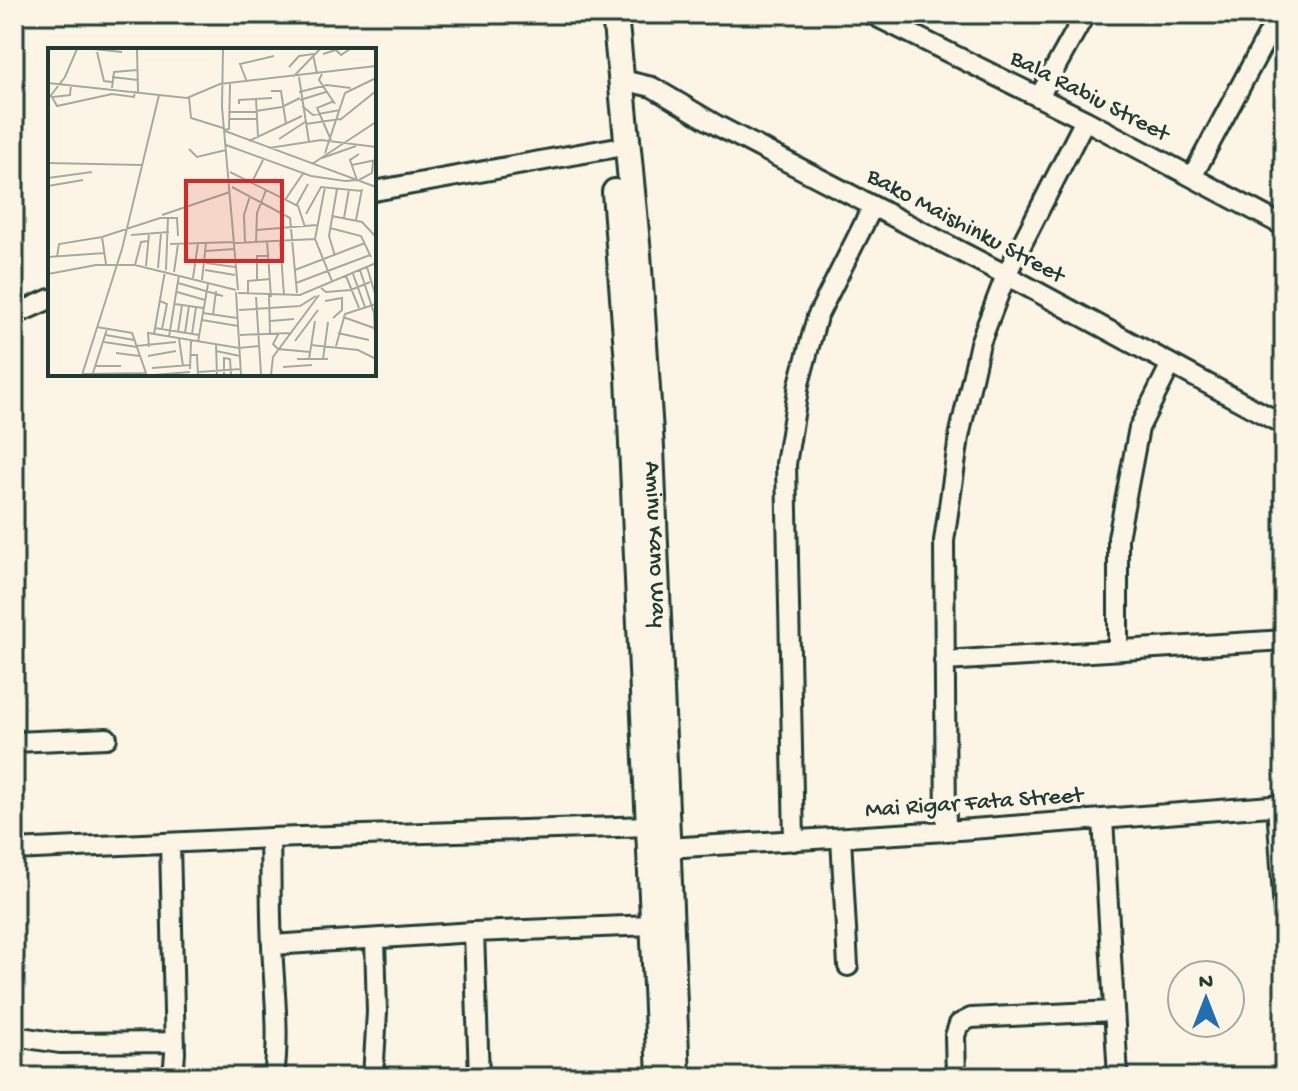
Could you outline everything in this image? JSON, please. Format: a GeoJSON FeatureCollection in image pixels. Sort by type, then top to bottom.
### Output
{"type":"FeatureCollection","features":[{"type":"Feature","properties":{"kind":"main road","name":"Aminu Kano Way"},"geometry":{"type":"LineString","coordinates":[[598,14],[612,148],[623,188]]}},
{"type":"Feature","properties":{"kind":"main road","name":"Aminu Kano Way"},"geometry":{"type":"LineString","coordinates":[[615,14],[622,80],[623,188],[651,448],[656,782],[667,848],[668,1066]]}},
{"type":"Feature","properties":{"kind":"main road","name":"Aminu Kano Way"},"geometry":{"type":"LineString","coordinates":[[656,782],[649,826],[652,925],[668,1066]]}},
{"type":"Feature","properties":{"kind":"street","name":"Bala Rabiu Street"},"geometry":{"type":"LineString","coordinates":[[871,14],[891,18],[1284,226]]}},
{"type":"Feature","properties":{"kind":"street"},"geometry":{"type":"LineString","coordinates":[[1039,97],[1085,14]]}},
{"type":"Feature","properties":{"kind":"street"},"geometry":{"type":"LineString","coordinates":[[1192,177],[1279,14]]}},
{"type":"Feature","properties":{"kind":"street","name":"Bako Maishinku Street"},"geometry":{"type":"LineString","coordinates":[[622,80],[652,87],[718,126],[1006,275],[1284,425]]}},
{"type":"Feature","properties":{"kind":"street"},"geometry":{"type":"LineString","coordinates":[[946,831],[944,541],[959,437],[980,343],[1006,275],[1085,120]]}},
{"type":"Feature","properties":{"kind":"street"},"geometry":{"type":"LineString","coordinates":[[376,191],[612,148]]}},
{"type":"Feature","properties":{"kind":"street"},"geometry":{"type":"LineString","coordinates":[[794,841],[786,464],[799,384],[817,317],[873,206]]}},
{"type":"Feature","properties":{"kind":"street"},"geometry":{"type":"LineString","coordinates":[[14,315],[48,300]]}},
{"type":"Feature","properties":{"kind":"street"},"geometry":{"type":"LineString","coordinates":[[1118,650],[1118,538],[1139,428],[1171,364]]}},
{"type":"Feature","properties":{"kind":"street"},"geometry":{"type":"LineString","coordinates":[[944,661],[1284,640]]}},
{"type":"Feature","properties":{"kind":"street"},"geometry":{"type":"LineString","coordinates":[[14,742],[107,738]]}},
{"type":"Feature","properties":{"kind":"street"},"geometry":{"type":"LineString","coordinates":[[1281,805],[1284,913]]}},
{"type":"Feature","properties":{"kind":"street","name":"Mai Rigar Fata Street"},"geometry":{"type":"LineString","coordinates":[[667,848],[946,831],[1281,805]]}},
{"type":"Feature","properties":{"kind":"street"},"geometry":{"type":"LineString","coordinates":[[1103,819],[1118,1077]]}},
{"type":"Feature","properties":{"kind":"street"},"geometry":{"type":"LineString","coordinates":[[14,850],[649,826]]}},
{"type":"Feature","properties":{"kind":"street"},"geometry":{"type":"LineString","coordinates":[[270,838],[272,945],[277,1002],[274,1077]]}},
{"type":"Feature","properties":{"kind":"street"},"geometry":{"type":"LineString","coordinates":[[841,838],[848,966]]}},
{"type":"Feature","properties":{"kind":"street"},"geometry":{"type":"LineString","coordinates":[[170,843],[175,1042],[173,1077]]}},
{"type":"Feature","properties":{"kind":"street"},"geometry":{"type":"LineString","coordinates":[[272,945],[652,925]]}},
{"type":"Feature","properties":{"kind":"street"},"geometry":{"type":"LineString","coordinates":[[474,932],[479,1077]]}},
{"type":"Feature","properties":{"kind":"street"},"geometry":{"type":"LineString","coordinates":[[373,1077],[377,1012],[375,939]]}},
{"type":"Feature","properties":{"kind":"street"},"geometry":{"type":"LineString","coordinates":[[956,1077],[955,1036],[959,1024],[971,1018],[1113,1011]]}},
{"type":"Feature","properties":{"kind":"street"},"geometry":{"type":"LineString","coordinates":[[14,1036],[60,1043],[175,1042]]}}]}
